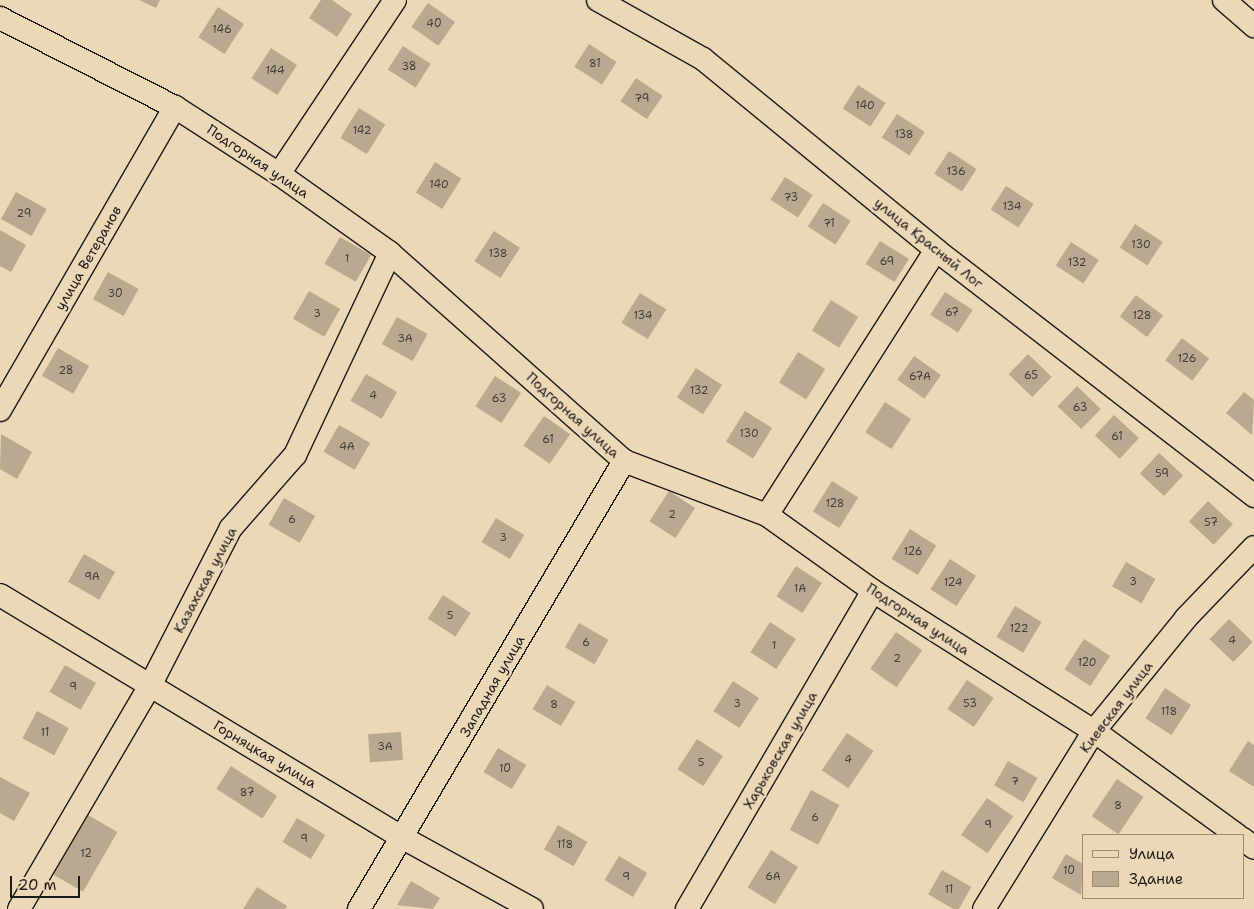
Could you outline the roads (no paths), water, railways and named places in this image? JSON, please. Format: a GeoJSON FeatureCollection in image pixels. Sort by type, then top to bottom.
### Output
{"type":"FeatureCollection","features":[{"type":"Feature","properties":{"kind":"street"},"geometry":{"type":"LineString","coordinates":[[279,174],[395,0]]}},
{"type":"Feature","properties":{"kind":"street","name":"улица Красный Лог"},"geometry":{"type":"LineString","coordinates":[[598,0],[703,59],[936,250],[1254,496]]}},
{"type":"Feature","properties":{"kind":"street"},"geometry":{"type":"LineString","coordinates":[[1224,0],[1254,26]]}},
{"type":"Feature","properties":{"kind":"street","name":"Подгорная улица"},"geometry":{"type":"LineString","coordinates":[[0,18],[175,107],[279,174],[390,253],[624,461],[767,515],[872,591],[1094,731],[1236,834]]}},
{"type":"Feature","properties":{"kind":"street","name":"улица Ветеранов"},"geometry":{"type":"LineString","coordinates":[[0,410],[175,107]]}},
{"type":"Feature","properties":{"kind":"street"},"geometry":{"type":"LineString","coordinates":[[767,515],[936,250]]}},
{"type":"Feature","properties":{"kind":"street","name":"Казахская улица"},"geometry":{"type":"LineString","coordinates":[[19,909],[151,684],[231,528],[295,455],[390,253]]}},
{"type":"Feature","properties":{"kind":"street","name":"Западная улица"},"geometry":{"type":"LineString","coordinates":[[359,909],[403,838],[624,461]]}},
{"type":"Feature","properties":{"kind":"street","name":"Киевская улица"},"geometry":{"type":"LineString","coordinates":[[984,909],[1094,731],[1186,618],[1254,547]]}},
{"type":"Feature","properties":{"kind":"street","name":"Харьковская улица"},"geometry":{"type":"LineString","coordinates":[[687,909],[872,591]]}},
{"type":"Feature","properties":{"kind":"street","name":"Горняцкая улица"},"geometry":{"type":"LineString","coordinates":[[0,595],[151,684],[403,838],[532,909]]}},
{"type":"Feature","properties":{"kind":"street"},"geometry":{"type":"LineString","coordinates":[[1244,840],[1254,848]]}}]}
